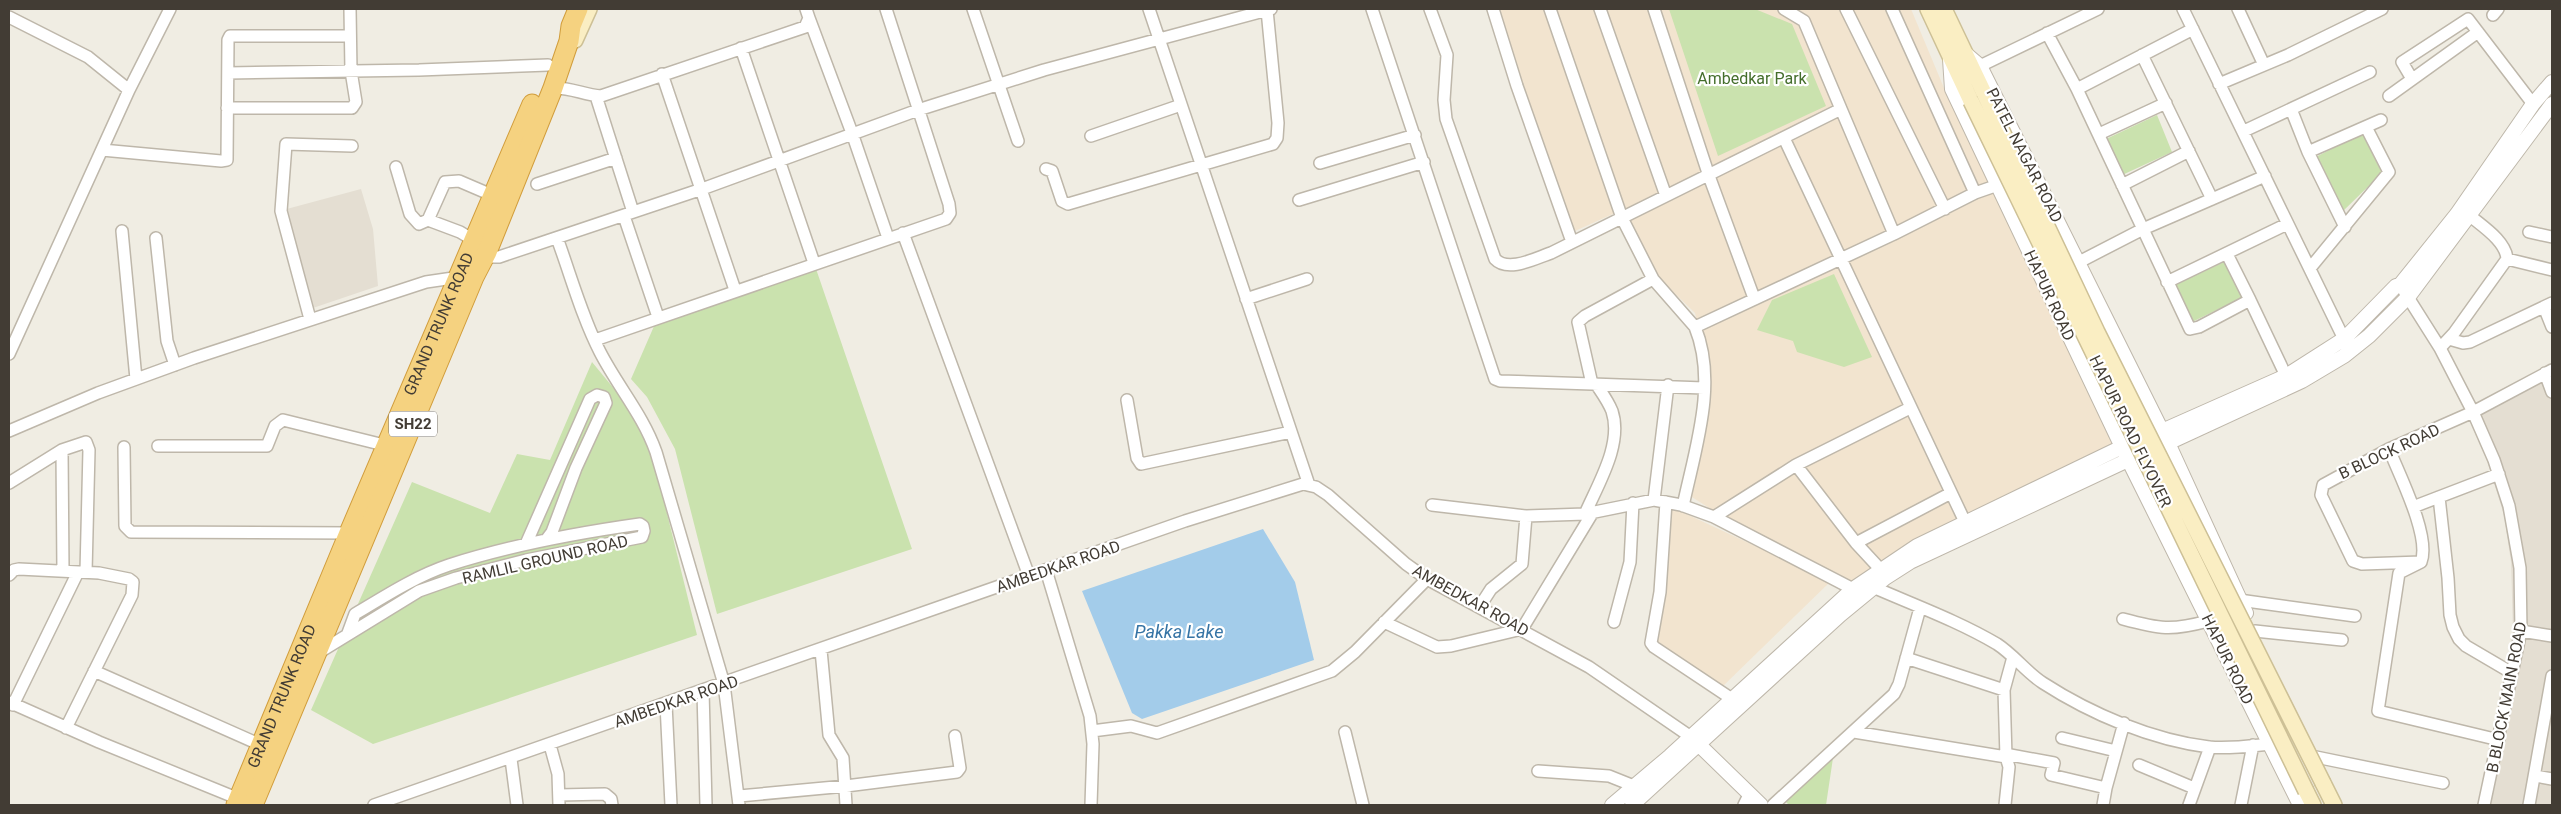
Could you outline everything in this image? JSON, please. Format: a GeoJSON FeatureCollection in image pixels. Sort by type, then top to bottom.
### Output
{"type":"FeatureCollection","features":[{"type":"Feature","properties":{"kind":"highway","name":"GRAND TRUNK ROAD"},"geometry":{"type":"LineString","coordinates":[[243,803],[261,746],[297,681],[317,654],[474,277],[481,247],[484,217],[548,65],[569,24]]}},
{"type":"Feature","properties":{"kind":"highway","name":"GRAND TRUNK ROAD"},"geometry":{"type":"LineString","coordinates":[[243,803],[297,681],[349,533],[460,277],[481,247],[553,88],[569,24]]}},
{"type":"Feature","properties":{"kind":"main road"},"geometry":{"type":"LineString","coordinates":[[569,24],[575,40],[589,9]]}},
{"type":"Feature","properties":{"kind":"main road"},"geometry":{"type":"LineString","coordinates":[[1928,9],[1950,56]]}},
{"type":"Feature","properties":{"kind":"main road"},"geometry":{"type":"LineString","coordinates":[[1944,9],[1965,54]]}},
{"type":"Feature","properties":{"kind":"main road","name":"HAPUR ROAD FLYOVER"},"geometry":{"type":"LineString","coordinates":[[1965,54],[1978,97],[2302,800],[2313,805]]}},
{"type":"Feature","properties":{"kind":"main road","name":"HAPUR ROAD FLYOVER"},"geometry":{"type":"LineString","coordinates":[[1950,56],[1978,97],[2329,795]]}},
{"type":"Feature","properties":{"kind":"street"},"geometry":{"type":"LineString","coordinates":[[9,354],[129,90],[170,9]]}},
{"type":"Feature","properties":{"kind":"street"},"geometry":{"type":"LineString","coordinates":[[227,108],[352,108],[356,102],[352,71],[350,9]]}},
{"type":"Feature","properties":{"kind":"street"},"geometry":{"type":"LineString","coordinates":[[595,340],[735,290],[946,219],[950,213],[886,9]]}},
{"type":"Feature","properties":{"kind":"street"},"geometry":{"type":"LineString","coordinates":[[973,9],[1018,141]]}},
{"type":"Feature","properties":{"kind":"street"},"geometry":{"type":"LineString","coordinates":[[1149,9],[1309,485]]}},
{"type":"Feature","properties":{"kind":"street"},"geometry":{"type":"LineString","coordinates":[[428,220],[460,232],[481,247],[488,257],[499,257],[702,189],[779,159],[918,110],[1044,70],[1269,9],[1278,124],[1277,138],[1273,144],[1068,204],[1062,201],[1052,171],[1046,169]]}},
{"type":"Feature","properties":{"kind":"street"},"geometry":{"type":"LineString","coordinates":[[1372,9],[1495,379],[1510,382],[1668,385],[1704,388]]}},
{"type":"Feature","properties":{"kind":"street"},"geometry":{"type":"LineString","coordinates":[[1430,9],[1447,55],[1444,100],[1446,119],[1495,260],[1499,263],[1509,265],[1551,253],[1841,109]]}},
{"type":"Feature","properties":{"kind":"street"},"geometry":{"type":"LineString","coordinates":[[1493,9],[1517,86],[1572,242]]}},
{"type":"Feature","properties":{"kind":"street"},"geometry":{"type":"LineString","coordinates":[[1550,9],[1622,218],[1653,279],[1695,327],[1704,362],[1704,388],[1700,425],[1683,506]]}},
{"type":"Feature","properties":{"kind":"street"},"geometry":{"type":"LineString","coordinates":[[1600,9],[1666,196]]}},
{"type":"Feature","properties":{"kind":"street"},"geometry":{"type":"LineString","coordinates":[[1654,9],[1709,176],[1754,298]]}},
{"type":"Feature","properties":{"kind":"street"},"geometry":{"type":"LineString","coordinates":[[1784,9],[1800,12],[1894,234]]}},
{"type":"Feature","properties":{"kind":"street"},"geometry":{"type":"LineString","coordinates":[[1846,9],[1945,209]]}},
{"type":"Feature","properties":{"kind":"street"},"geometry":{"type":"LineString","coordinates":[[1892,9],[1974,192]]}},
{"type":"Feature","properties":{"kind":"street"},"geometry":{"type":"LineString","coordinates":[[1980,66],[2098,9]]}},
{"type":"Feature","properties":{"kind":"street"},"geometry":{"type":"LineString","coordinates":[[2183,9],[2244,131],[2287,224],[2311,267],[2344,339]]}},
{"type":"Feature","properties":{"kind":"street"},"geometry":{"type":"LineString","coordinates":[[2238,9],[2264,65]]}},
{"type":"Feature","properties":{"kind":"street"},"geometry":{"type":"LineString","coordinates":[[2219,84],[2264,65],[2367,13],[2382,9]]}},
{"type":"Feature","properties":{"kind":"street"},"geometry":{"type":"LineString","coordinates":[[553,88],[566,88],[596,96],[805,27],[807,13]]}},
{"type":"Feature","properties":{"kind":"street"},"geometry":{"type":"LineString","coordinates":[[807,13],[852,133],[888,238]]}},
{"type":"Feature","properties":{"kind":"street"},"geometry":{"type":"LineString","coordinates":[[9,17],[88,57],[129,90]]}},
{"type":"Feature","properties":{"kind":"street"},"geometry":{"type":"LineString","coordinates":[[2412,79],[2402,62],[2468,19],[2533,104]]}},
{"type":"Feature","properties":{"kind":"street"},"geometry":{"type":"LineString","coordinates":[[2077,89],[2193,29]]}},
{"type":"Feature","properties":{"kind":"street"},"geometry":{"type":"LineString","coordinates":[[2389,96],[2478,32]]}},
{"type":"Feature","properties":{"kind":"street"},"geometry":{"type":"LineString","coordinates":[[2047,33],[2099,134],[2190,329],[2199,327],[2250,300]]}},
{"type":"Feature","properties":{"kind":"street"},"geometry":{"type":"LineString","coordinates":[[102,150],[227,160],[228,40],[230,36],[350,36]]}},
{"type":"Feature","properties":{"kind":"street"},"geometry":{"type":"LineString","coordinates":[[740,48],[814,263]]}},
{"type":"Feature","properties":{"kind":"street","name":"PATEL NAGAR ROAD"},"geometry":{"type":"LineString","coordinates":[[1965,54],[1980,66],[2181,469],[2239,600],[2331,786],[2329,795]]}},
{"type":"Feature","properties":{"kind":"street"},"geometry":{"type":"LineString","coordinates":[[2142,55],[2212,199]]}},
{"type":"Feature","properties":{"kind":"street","name":"HAPUR ROAD"},"geometry":{"type":"LineString","coordinates":[[1950,56],[1952,89],[2110,424],[2270,744],[2302,800]]}},
{"type":"Feature","properties":{"kind":"street"},"geometry":{"type":"LineString","coordinates":[[228,73],[548,65]]}},
{"type":"Feature","properties":{"kind":"street"},"geometry":{"type":"LineString","coordinates":[[2244,131],[2370,72]]}},
{"type":"Feature","properties":{"kind":"street"},"geometry":{"type":"LineString","coordinates":[[662,74],[735,290]]}},
{"type":"Feature","properties":{"kind":"street"},"geometry":{"type":"LineString","coordinates":[[2404,291],[2533,104],[2552,82]]}},
{"type":"Feature","properties":{"kind":"street"},"geometry":{"type":"LineString","coordinates":[[596,96],[616,158],[628,214],[658,317]]}},
{"type":"Feature","properties":{"kind":"street"},"geometry":{"type":"LineString","coordinates":[[2099,134],[2166,103]]}},
{"type":"Feature","properties":{"kind":"street"},"geometry":{"type":"LineString","coordinates":[[1091,136],[1181,105]]}},
{"type":"Feature","properties":{"kind":"street"},"geometry":{"type":"LineString","coordinates":[[2165,437],[2302,381],[2327,367],[2369,336],[2404,291],[2469,215],[2552,105]]}},
{"type":"Feature","properties":{"kind":"street"},"geometry":{"type":"LineString","coordinates":[[2291,109],[2308,152],[2345,227]]}},
{"type":"Feature","properties":{"kind":"street"},"geometry":{"type":"LineString","coordinates":[[2308,152],[2382,120]]}},
{"type":"Feature","properties":{"kind":"street"},"geometry":{"type":"LineString","coordinates":[[2311,267],[2389,172],[2366,127]]}},
{"type":"Feature","properties":{"kind":"street"},"geometry":{"type":"LineString","coordinates":[[1320,163],[1415,135]]}},
{"type":"Feature","properties":{"kind":"street"},"geometry":{"type":"LineString","coordinates":[[1784,138],[1839,259],[1964,522]]}},
{"type":"Feature","properties":{"kind":"street"},"geometry":{"type":"LineString","coordinates":[[310,319],[280,211],[286,144],[352,146]]}},
{"type":"Feature","properties":{"kind":"street"},"geometry":{"type":"LineString","coordinates":[[2122,184],[2189,151]]}},
{"type":"Feature","properties":{"kind":"street"},"geometry":{"type":"LineString","coordinates":[[537,184],[616,158]]}},
{"type":"Feature","properties":{"kind":"street"},"geometry":{"type":"LineString","coordinates":[[1299,200],[1424,162]]}},
{"type":"Feature","properties":{"kind":"street"},"geometry":{"type":"LineString","coordinates":[[396,167],[414,220],[419,224],[428,220],[445,182],[459,182],[494,196]]}},
{"type":"Feature","properties":{"kind":"street"},"geometry":{"type":"LineString","coordinates":[[2079,262],[2143,229],[2265,176]]}},
{"type":"Feature","properties":{"kind":"street"},"geometry":{"type":"LineString","coordinates":[[1695,327],[1894,234],[1945,209],[1974,192],[1998,185]]}},
{"type":"Feature","properties":{"kind":"street"},"geometry":{"type":"LineString","coordinates":[[2440,348],[2449,339],[2507,259],[2507,252],[2502,244],[2469,215]]}},
{"type":"Feature","properties":{"kind":"street"},"geometry":{"type":"LineString","coordinates":[[2167,282],[2287,224]]}},
{"type":"Feature","properties":{"kind":"street"},"geometry":{"type":"LineString","coordinates":[[122,231],[136,379]]}},
{"type":"Feature","properties":{"kind":"street"},"geometry":{"type":"LineString","coordinates":[[2529,232],[2552,236]]}},
{"type":"Feature","properties":{"kind":"street"},"geometry":{"type":"LineString","coordinates":[[903,233],[1029,576]]}},
{"type":"Feature","properties":{"kind":"street"},"geometry":{"type":"LineString","coordinates":[[156,238],[167,341],[175,365]]}},
{"type":"Feature","properties":{"kind":"street"},"geometry":{"type":"LineString","coordinates":[[557,238],[595,340],[650,434],[724,684],[739,801],[957,772],[960,768],[955,736]]}},
{"type":"Feature","properties":{"kind":"street"},"geometry":{"type":"LineString","coordinates":[[2227,254],[2286,376]]}},
{"type":"Feature","properties":{"kind":"street"},"geometry":{"type":"LineString","coordinates":[[2507,259],[2552,270]]}},
{"type":"Feature","properties":{"kind":"street"},"geometry":{"type":"LineString","coordinates":[[9,431],[175,365],[426,282],[460,277]]}},
{"type":"Feature","properties":{"kind":"street"},"geometry":{"type":"LineString","coordinates":[[1246,299],[1307,279]]}},
{"type":"Feature","properties":{"kind":"street"},"geometry":{"type":"LineString","coordinates":[[1384,622],[1437,647],[1451,646],[1522,629],[1589,513],[1605,468],[1614,434],[1612,413],[1594,384],[1578,322],[1585,316],[1653,279]]}},
{"type":"Feature","properties":{"kind":"street"},"geometry":{"type":"LineString","coordinates":[[2165,437],[2286,376],[2344,339],[2396,286],[2404,291]]}},
{"type":"Feature","properties":{"kind":"street","name":"B BLOCK MAIN ROAD"},"geometry":{"type":"LineString","coordinates":[[2404,291],[2440,348],[2474,412],[2499,474],[2509,506],[2520,568],[2521,631],[2484,805]]}},
{"type":"Feature","properties":{"kind":"street"},"geometry":{"type":"LineString","coordinates":[[2449,339],[2463,343],[2470,342],[2548,305],[2552,327]]}},
{"type":"Feature","properties":{"kind":"street"},"geometry":{"type":"LineString","coordinates":[[2549,372],[2552,392]]}},
{"type":"Feature","properties":{"kind":"street","name":"B BLOCK ROAD"},"geometry":{"type":"LineString","coordinates":[[2421,562],[2362,564],[2353,561],[2321,495],[2321,489],[2326,481],[2389,449],[2474,412],[2549,372]]}},
{"type":"Feature","properties":{"kind":"street"},"geometry":{"type":"LineString","coordinates":[[1654,500],[1668,385]]}},
{"type":"Feature","properties":{"kind":"street"},"geometry":{"type":"LineString","coordinates":[[348,633],[355,614],[416,579],[449,565],[546,540],[606,403],[604,397],[597,395],[590,399],[526,544]]}},
{"type":"Feature","properties":{"kind":"street"},"geometry":{"type":"LineString","coordinates":[[1127,400],[1138,458],[1141,464],[1291,432]]}},
{"type":"Feature","properties":{"kind":"street"},"geometry":{"type":"LineString","coordinates":[[2110,424],[2149,404]]}},
{"type":"Feature","properties":{"kind":"street"},"geometry":{"type":"LineString","coordinates":[[1714,517],[1796,465],[1910,408]]}},
{"type":"Feature","properties":{"kind":"street"},"geometry":{"type":"LineString","coordinates":[[158,446],[267,446],[275,426],[283,420],[388,446]]}},
{"type":"Feature","properties":{"kind":"street"},"geometry":{"type":"LineString","coordinates":[[9,483],[62,450],[86,442],[88,446],[82,572],[11,703],[243,803]]}},
{"type":"Feature","properties":{"kind":"street"},"geometry":{"type":"LineString","coordinates":[[124,447],[125,526],[131,532],[349,533]]}},
{"type":"Feature","properties":{"kind":"street"},"geometry":{"type":"LineString","coordinates":[[2389,449],[2413,507],[2423,544],[2421,562],[2399,573],[2378,711],[2499,740]]}},
{"type":"Feature","properties":{"kind":"street"},"geometry":{"type":"LineString","coordinates":[[62,450],[64,571]]}},
{"type":"Feature","properties":{"kind":"street"},"geometry":{"type":"LineString","coordinates":[[1632,805],[1732,698],[1853,589],[1917,546],[1964,522],[2125,454]]}},
{"type":"Feature","properties":{"kind":"street"},"geometry":{"type":"LineString","coordinates":[[1612,805],[1694,740],[1873,587],[1910,562],[2125,454]]}},
{"type":"Feature","properties":{"kind":"street"},"geometry":{"type":"LineString","coordinates":[[1796,465],[1856,543],[1881,570]]}},
{"type":"Feature","properties":{"kind":"street"},"geometry":{"type":"LineString","coordinates":[[2142,488],[2181,469]]}},
{"type":"Feature","properties":{"kind":"street"},"geometry":{"type":"LineString","coordinates":[[2413,507],[2499,474]]}},
{"type":"Feature","properties":{"kind":"street","name":"AMBEDKAR ROAD"},"geometry":{"type":"LineString","coordinates":[[374,805],[1046,570],[1290,486],[1303,484],[1309,485],[1328,495],[1406,564],[1426,579],[1480,606],[1589,667],[1694,740]]}},
{"type":"Feature","properties":{"kind":"street"},"geometry":{"type":"LineString","coordinates":[[1856,543],[1951,493]]}},
{"type":"Feature","properties":{"kind":"street"},"geometry":{"type":"LineString","coordinates":[[2439,498],[2450,615],[2453,627],[2459,639],[2466,646],[2512,673]]}},
{"type":"Feature","properties":{"kind":"street"},"geometry":{"type":"LineString","coordinates":[[1432,505],[1526,516],[1589,513],[1654,500],[1666,502],[1714,517],[1853,589]]}},
{"type":"Feature","properties":{"kind":"street"},"geometry":{"type":"LineString","coordinates":[[1666,502],[1660,592],[1651,643],[1657,650],[1732,698]]}},
{"type":"Feature","properties":{"kind":"street"},"geometry":{"type":"LineString","coordinates":[[1614,622],[1630,562],[1633,503]]}},
{"type":"Feature","properties":{"kind":"street"},"geometry":{"type":"LineString","coordinates":[[1480,606],[1491,589],[1516,571],[1522,564],[1526,516]]}},
{"type":"Feature","properties":{"kind":"street","name":"RAMLIL GROUND ROAD"},"geometry":{"type":"LineString","coordinates":[[317,654],[348,633],[419,591],[456,578],[526,560],[642,537],[644,531],[640,524],[546,540]]}},
{"type":"Feature","properties":{"kind":"street"},"geometry":{"type":"LineString","coordinates":[[9,575],[14,570],[20,569],[82,572],[128,578],[133,582],[134,588],[66,728]]}},
{"type":"Feature","properties":{"kind":"street"},"geometry":{"type":"LineString","coordinates":[[1046,570],[1071,647],[1092,731],[1090,803]]}},
{"type":"Feature","properties":{"kind":"street"},"geometry":{"type":"LineString","coordinates":[[1092,731],[1131,726],[1157,733],[1332,671],[1342,664],[1426,579]]}},
{"type":"Feature","properties":{"kind":"street"},"geometry":{"type":"LineString","coordinates":[[1873,587],[1996,644],[2044,683],[2075,701],[2124,723],[2183,742],[2210,747],[2270,744]]}},
{"type":"Feature","properties":{"kind":"street"},"geometry":{"type":"LineString","coordinates":[[2239,600],[2355,616]]}},
{"type":"Feature","properties":{"kind":"street"},"geometry":{"type":"LineString","coordinates":[[1773,805],[1894,694],[1920,608]]}},
{"type":"Feature","properties":{"kind":"street"},"geometry":{"type":"LineString","coordinates":[[2123,619],[2160,629],[2177,628],[2208,620]]}},
{"type":"Feature","properties":{"kind":"street"},"geometry":{"type":"LineString","coordinates":[[2255,631],[2342,640]]}},
{"type":"Feature","properties":{"kind":"street"},"geometry":{"type":"LineString","coordinates":[[2521,631],[2552,636]]}},
{"type":"Feature","properties":{"kind":"street"},"geometry":{"type":"LineString","coordinates":[[821,650],[829,735],[842,754],[846,805]]}},
{"type":"Feature","properties":{"kind":"street"},"geometry":{"type":"LineString","coordinates":[[2005,805],[2010,767],[2006,755],[2004,690],[2013,657]]}},
{"type":"Feature","properties":{"kind":"street"},"geometry":{"type":"LineString","coordinates":[[1906,658],[2004,690]]}},
{"type":"Feature","properties":{"kind":"street"},"geometry":{"type":"LineString","coordinates":[[94,671],[261,746]]}},
{"type":"Feature","properties":{"kind":"street"},"geometry":{"type":"LineString","coordinates":[[2529,805],[2549,706],[2552,676]]}},
{"type":"Feature","properties":{"kind":"street"},"geometry":{"type":"LineString","coordinates":[[704,691],[706,805]]}},
{"type":"Feature","properties":{"kind":"street"},"geometry":{"type":"LineString","coordinates":[[666,704],[671,805]]}},
{"type":"Feature","properties":{"kind":"street"},"geometry":{"type":"LineString","coordinates":[[2103,805],[2124,723]]}},
{"type":"Feature","properties":{"kind":"street"},"geometry":{"type":"LineString","coordinates":[[1345,732],[1364,805]]}},
{"type":"Feature","properties":{"kind":"street"},"geometry":{"type":"LineString","coordinates":[[1854,732],[2054,763],[2052,775],[2106,788]]}},
{"type":"Feature","properties":{"kind":"street"},"geometry":{"type":"LineString","coordinates":[[2062,738],[2116,751]]}},
{"type":"Feature","properties":{"kind":"street"},"geometry":{"type":"LineString","coordinates":[[1694,740],[1747,800],[1761,805]]}},
{"type":"Feature","properties":{"kind":"street"},"geometry":{"type":"LineString","coordinates":[[550,745],[558,774],[559,800],[605,794],[611,799],[612,805]]}},
{"type":"Feature","properties":{"kind":"street"},"geometry":{"type":"LineString","coordinates":[[2241,805],[2253,745]]}},
{"type":"Feature","properties":{"kind":"street"},"geometry":{"type":"LineString","coordinates":[[2192,804],[2194,788],[2210,747]]}},
{"type":"Feature","properties":{"kind":"street"},"geometry":{"type":"LineString","coordinates":[[2316,756],[2443,783]]}},
{"type":"Feature","properties":{"kind":"street"},"geometry":{"type":"LineString","coordinates":[[510,759],[517,805]]}},
{"type":"Feature","properties":{"kind":"street"},"geometry":{"type":"LineString","coordinates":[[2140,765],[2194,788]]}},
{"type":"Feature","properties":{"kind":"street"},"geometry":{"type":"LineString","coordinates":[[1538,771],[1608,776],[1634,786]]}},
{"type":"Feature","properties":{"kind":"street"},"geometry":{"type":"LineString","coordinates":[[2535,776],[2552,779]]}},
{"type":"Feature","properties":{"kind":"shaded area"},"geometry":{"type":"Polygon","coordinates":[[[1493,9],[1911,9],[1944,88],[2066,335],[2115,444],[1850,584],[1725,518],[1684,492],[1699,396],[1702,343],[1695,313],[1660,279],[1624,209],[1566,235],[1493,9]]]}},
{"type":"Feature","properties":{"kind":"shaded area"},"geometry":{"type":"Polygon","coordinates":[[[361,189],[373,229],[378,286],[310,309],[283,210],[361,189]]]}},
{"type":"Feature","properties":{"kind":"shaded area"},"geometry":{"type":"Polygon","coordinates":[[[2552,373],[2552,805],[2479,805],[2513,631],[2511,562],[2504,515],[2486,457],[2467,414],[2552,373]]]}},
{"type":"Feature","properties":{"kind":"shaded area"},"geometry":{"type":"Polygon","coordinates":[[[1669,506],[1831,581],[1721,688],[1655,641],[1669,506]]]}},
{"type":"Feature","properties":{"kind":"green space","name":"Ambedkar Park"},"geometry":{"type":"Polygon","coordinates":[[[1669,9],[1755,9],[1792,24],[1826,106],[1718,156],[1669,9]]]}},
{"type":"Feature","properties":{"kind":"green space"},"geometry":{"type":"Polygon","coordinates":[[[2157,115],[2172,152],[2120,176],[2104,140],[2157,115]]]}},
{"type":"Feature","properties":{"kind":"green space"},"geometry":{"type":"Polygon","coordinates":[[[2362,133],[2382,173],[2340,214],[2312,159],[2362,133]]]}},
{"type":"Feature","properties":{"kind":"green space"},"geometry":{"type":"Polygon","coordinates":[[[2226,261],[2243,297],[2188,324],[2171,287],[2226,261]]]}},
{"type":"Feature","properties":{"kind":"green space"},"geometry":{"type":"Polygon","coordinates":[[[814,263],[912,549],[717,614],[675,449],[647,397],[631,379],[658,317],[814,263]]]}},
{"type":"Feature","properties":{"kind":"green space"},"geometry":{"type":"Polygon","coordinates":[[[1834,274],[1872,357],[1844,367],[1797,352],[1793,341],[1757,330],[1772,300],[1834,274]]]}},
{"type":"Feature","properties":{"kind":"green space"},"geometry":{"type":"Polygon","coordinates":[[[592,362],[620,396],[644,434],[659,481],[697,635],[373,744],[311,710],[412,482],[490,513],[517,454],[550,460],[592,362]]]}},
{"type":"Feature","properties":{"kind":"green space"},"geometry":{"type":"Polygon","coordinates":[[[1833,758],[1826,805],[1789,805],[1784,800],[1833,758]]]}},
{"type":"Feature","properties":{"kind":"water","name":"Pakka Lake"},"geometry":{"type":"Polygon","coordinates":[[[1263,529],[1295,582],[1314,660],[1142,719],[1132,713],[1082,591],[1263,529]]]}}]}
